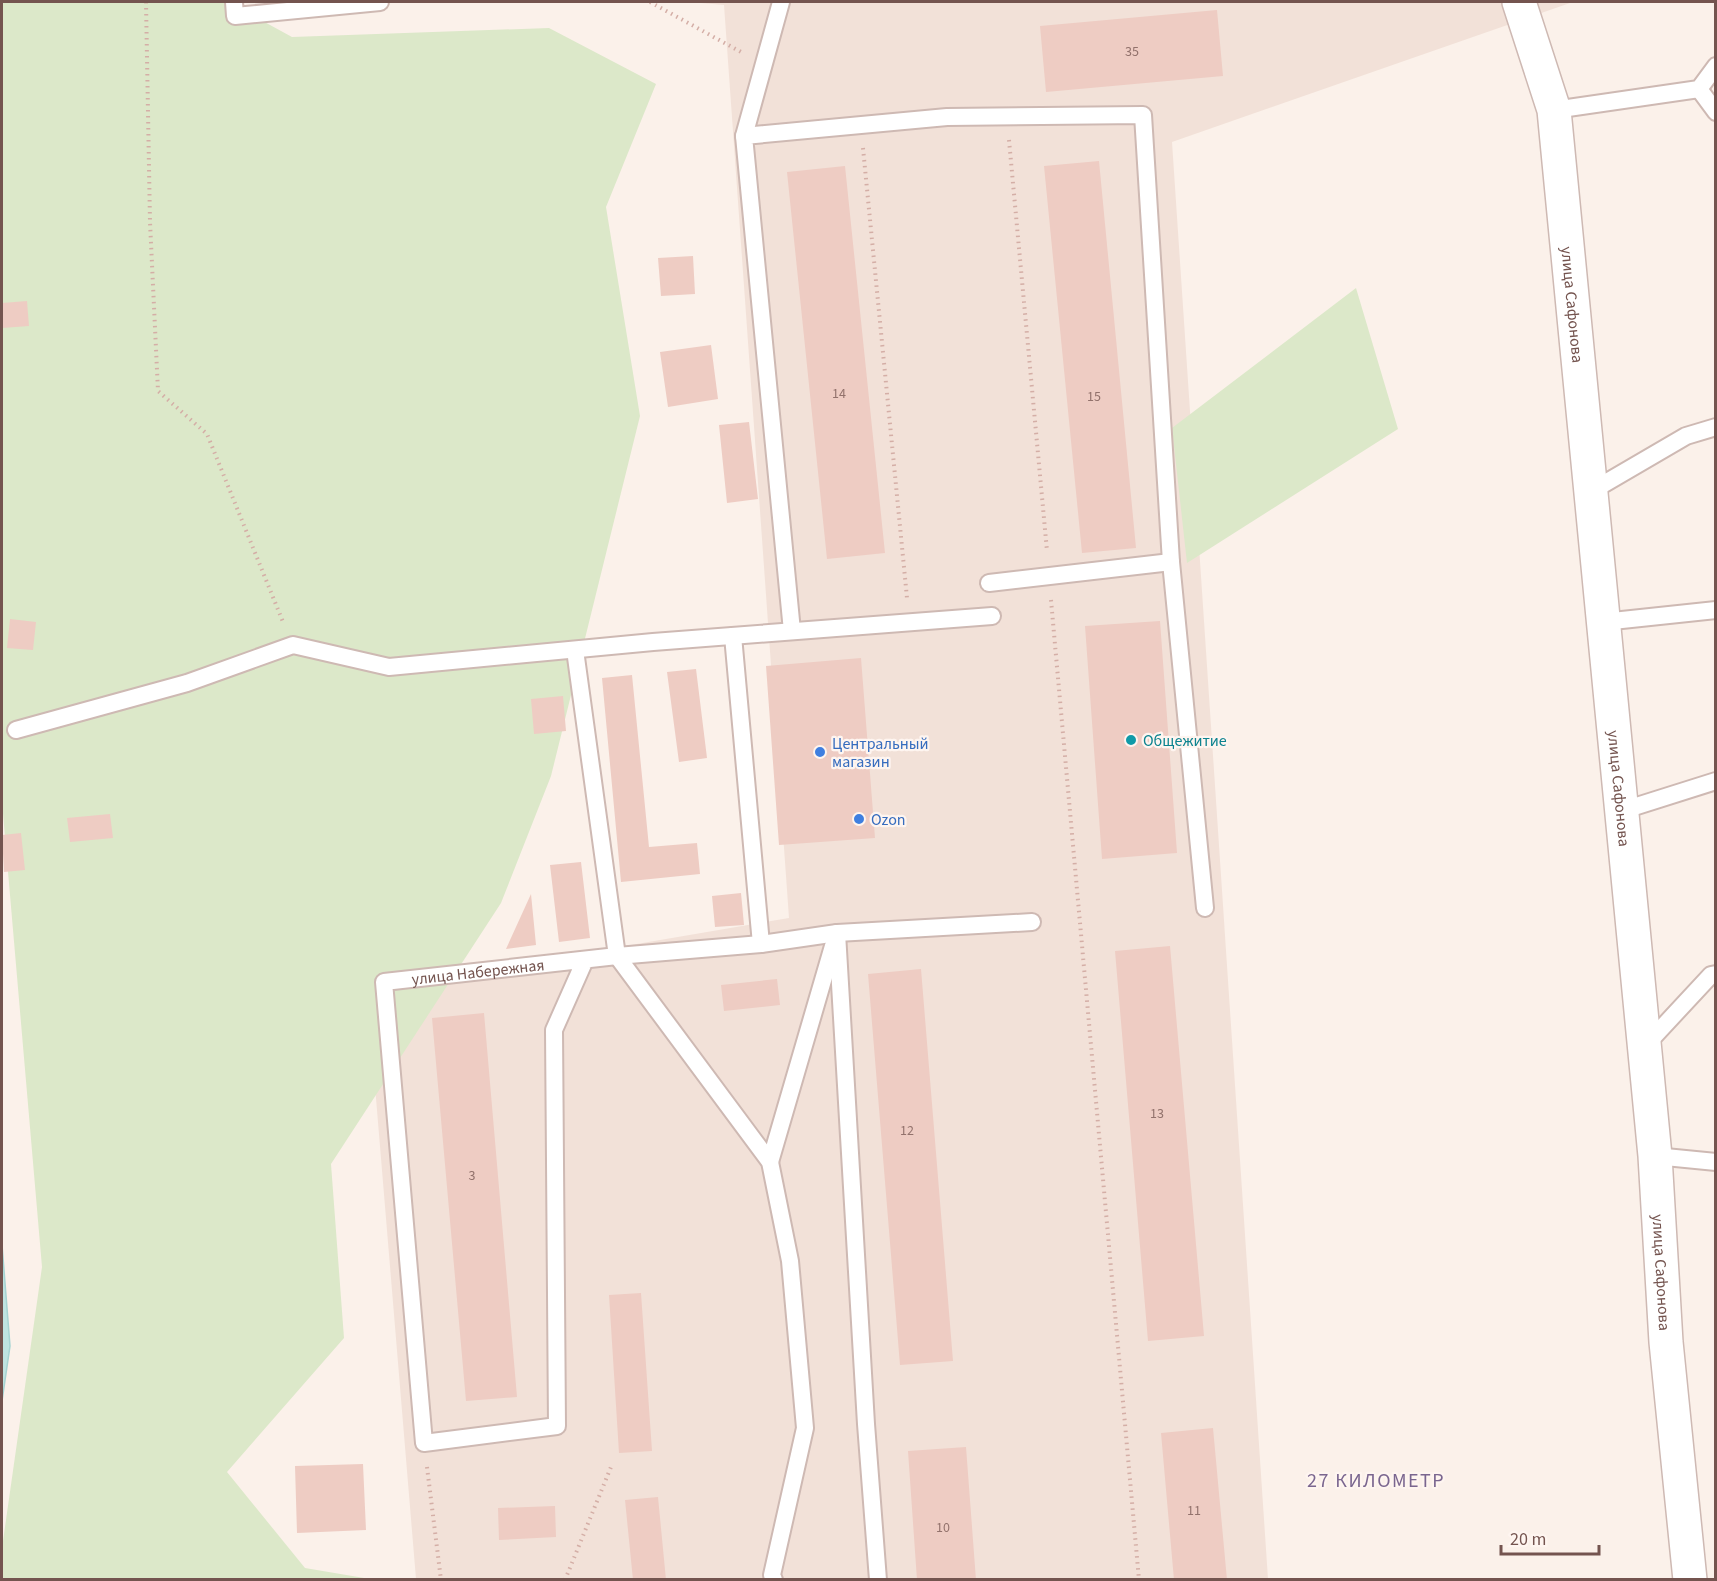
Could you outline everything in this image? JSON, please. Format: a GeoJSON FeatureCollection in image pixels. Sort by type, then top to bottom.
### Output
{"type":"FeatureCollection","features":[{"type":"Feature","properties":{"kind":"street","name":"улица Сафонова"},"geometry":{"type":"LineString","coordinates":[[1519,2],[1554,110],[1644,1047],[1654,1156],[1665,1342],[1690,1580]]}},
{"type":"Feature","properties":{"kind":"lane"},"geometry":{"type":"LineString","coordinates":[[234,2],[235,16],[380,2]]}},
{"type":"Feature","properties":{"kind":"lane"},"geometry":{"type":"LineString","coordinates":[[781,2],[744,136],[792,631]]}},
{"type":"Feature","properties":{"kind":"lane"},"geometry":{"type":"LineString","coordinates":[[1554,110],[1699,89],[1716,66]]}},
{"type":"Feature","properties":{"kind":"lane"},"geometry":{"type":"LineString","coordinates":[[1699,89],[1716,112]]}},
{"type":"Feature","properties":{"kind":"lane"},"geometry":{"type":"LineString","coordinates":[[744,136],[947,117],[1143,115],[1172,562],[1204,908]]}},
{"type":"Feature","properties":{"kind":"lane"},"geometry":{"type":"LineString","coordinates":[[1590,492],[1686,436],[1716,427]]}},
{"type":"Feature","properties":{"kind":"lane"},"geometry":{"type":"LineString","coordinates":[[989,583],[1172,562]]}},
{"type":"Feature","properties":{"kind":"lane"},"geometry":{"type":"LineString","coordinates":[[1603,622],[1716,610]]}},
{"type":"Feature","properties":{"kind":"lane"},"geometry":{"type":"LineString","coordinates":[[16,730],[187,683],[293,645],[389,667],[792,631],[992,616]]}},
{"type":"Feature","properties":{"kind":"lane"},"geometry":{"type":"LineString","coordinates":[[734,636],[761,944]]}},
{"type":"Feature","properties":{"kind":"lane"},"geometry":{"type":"LineString","coordinates":[[575,650],[617,956],[770,1162],[790,1261],[805,1428],[772,1578]]}},
{"type":"Feature","properties":{"kind":"lane"},"geometry":{"type":"LineString","coordinates":[[1621,811],[1716,781]]}},
{"type":"Feature","properties":{"kind":"lane","name":"улица Набережная"},"geometry":{"type":"LineString","coordinates":[[424,1443],[384,982],[617,956],[761,944],[837,933],[1032,922]]}},
{"type":"Feature","properties":{"kind":"lane"},"geometry":{"type":"LineString","coordinates":[[770,1162],[837,933]]}},
{"type":"Feature","properties":{"kind":"lane"},"geometry":{"type":"LineString","coordinates":[[837,933],[866,1424],[878,1580]]}},
{"type":"Feature","properties":{"kind":"lane"},"geometry":{"type":"LineString","coordinates":[[424,1443],[556,1426],[554,1030],[585,960]]}},
{"type":"Feature","properties":{"kind":"lane"},"geometry":{"type":"LineString","coordinates":[[1644,1047],[1711,975],[1716,974]]}},
{"type":"Feature","properties":{"kind":"lane"},"geometry":{"type":"LineString","coordinates":[[1654,1156],[1716,1162]]}},
{"type":"Feature","properties":{"kind":"path"},"geometry":{"type":"LineString","coordinates":[[146,2],[150,222],[158,391],[207,434],[293,645]]}},
{"type":"Feature","properties":{"kind":"path"},"geometry":{"type":"LineString","coordinates":[[650,2],[763,65]]}},
{"type":"Feature","properties":{"kind":"path"},"geometry":{"type":"LineString","coordinates":[[1007,116],[1139,1580]]}},
{"type":"Feature","properties":{"kind":"path"},"geometry":{"type":"LineString","coordinates":[[861,125],[910,622]]}},
{"type":"Feature","properties":{"kind":"path"},"geometry":{"type":"LineString","coordinates":[[424,1443],[441,1580]]}},
{"type":"Feature","properties":{"kind":"path"},"geometry":{"type":"LineString","coordinates":[[565,1580],[611,1467]]}},
{"type":"Feature","properties":{"kind":"shaded area"},"geometry":{"type":"Polygon","coordinates":[[[689,2],[1573,2],[1172,142],[1268,1579],[416,1579],[367,990],[789,918],[724,5],[689,2]]]}},
{"type":"Feature","properties":{"kind":"green space"},"geometry":{"type":"Polygon","coordinates":[[[2,2],[228,2],[292,37],[549,28],[656,84],[606,207],[640,416],[551,776],[501,903],[331,1164],[344,1338],[227,1472],[305,1568],[370,1579],[2,1580],[2,1548],[42,1267],[2,802],[2,2]]]}},
{"type":"Feature","properties":{"kind":"green space"},"geometry":{"type":"Polygon","coordinates":[[[1356,288],[1398,429],[1187,563],[1172,428],[1356,288]]]}},
{"type":"Feature","properties":{"kind":"water"},"geometry":{"type":"Polygon","coordinates":[[[2,1245],[10,1346],[2,1401],[2,1245]]]}},
{"type":"Feature","properties":{"kind":"building"},"geometry":{"type":"Polygon","coordinates":[[[1217,10],[1223,76],[1046,92],[1040,26],[1217,10]]]}},
{"type":"Feature","properties":{"kind":"building"},"geometry":{"type":"Polygon","coordinates":[[[1099,161],[1136,548],[1082,553],[1044,166],[1099,161]]]}},
{"type":"Feature","properties":{"kind":"building"},"geometry":{"type":"Polygon","coordinates":[[[845,166],[885,553],[827,559],[787,172],[845,166]]]}},
{"type":"Feature","properties":{"kind":"building"},"geometry":{"type":"Polygon","coordinates":[[[693,256],[695,294],[661,296],[658,258],[693,256]]]}},
{"type":"Feature","properties":{"kind":"building"},"geometry":{"type":"Polygon","coordinates":[[[27,301],[29,326],[2,328],[2,303],[27,301]]]}},
{"type":"Feature","properties":{"kind":"building"},"geometry":{"type":"Polygon","coordinates":[[[711,345],[718,399],[668,407],[660,352],[711,345]]]}},
{"type":"Feature","properties":{"kind":"building"},"geometry":{"type":"Polygon","coordinates":[[[749,422],[758,499],[727,503],[719,425],[749,422]]]}},
{"type":"Feature","properties":{"kind":"building"},"geometry":{"type":"Polygon","coordinates":[[[10,619],[36,622],[33,650],[7,648],[10,619]]]}},
{"type":"Feature","properties":{"kind":"building","name":"Общежитие"},"geometry":{"type":"Polygon","coordinates":[[[1160,621],[1177,853],[1102,859],[1085,626],[1160,621]]]}},
{"type":"Feature","properties":{"kind":"building","name":"Центральный магазин"},"geometry":{"type":"Polygon","coordinates":[[[861,658],[875,838],[779,845],[766,666],[861,658]]]}},
{"type":"Feature","properties":{"kind":"building"},"geometry":{"type":"Polygon","coordinates":[[[696,669],[707,758],[679,762],[667,672],[696,669]]]}},
{"type":"Feature","properties":{"kind":"building"},"geometry":{"type":"Polygon","coordinates":[[[632,675],[649,847],[697,843],[700,874],[621,882],[602,678],[632,675]]]}},
{"type":"Feature","properties":{"kind":"building"},"geometry":{"type":"Polygon","coordinates":[[[563,696],[566,731],[534,734],[531,699],[563,696]]]}},
{"type":"Feature","properties":{"kind":"building"},"geometry":{"type":"Polygon","coordinates":[[[110,814],[113,838],[70,842],[67,818],[110,814]]]}},
{"type":"Feature","properties":{"kind":"building"},"geometry":{"type":"Polygon","coordinates":[[[21,833],[25,870],[4,872],[2,835],[21,833]]]}},
{"type":"Feature","properties":{"kind":"building"},"geometry":{"type":"Polygon","coordinates":[[[581,862],[590,938],[559,942],[550,865],[581,862]]]}},
{"type":"Feature","properties":{"kind":"building"},"geometry":{"type":"Polygon","coordinates":[[[741,893],[744,925],[715,927],[712,896],[741,893]]]}},
{"type":"Feature","properties":{"kind":"building"},"geometry":{"type":"Polygon","coordinates":[[[531,894],[536,945],[506,949],[531,894]]]}},
{"type":"Feature","properties":{"kind":"building"},"geometry":{"type":"Polygon","coordinates":[[[1170,946],[1204,1336],[1148,1341],[1115,951],[1170,946]]]}},
{"type":"Feature","properties":{"kind":"building"},"geometry":{"type":"Polygon","coordinates":[[[921,969],[953,1361],[900,1365],[868,974],[921,969]]]}},
{"type":"Feature","properties":{"kind":"building"},"geometry":{"type":"Polygon","coordinates":[[[777,979],[780,1005],[724,1011],[721,985],[777,979]]]}},
{"type":"Feature","properties":{"kind":"building"},"geometry":{"type":"Polygon","coordinates":[[[484,1013],[517,1397],[466,1401],[432,1018],[484,1013]]]}},
{"type":"Feature","properties":{"kind":"building"},"geometry":{"type":"Polygon","coordinates":[[[641,1293],[652,1451],[619,1453],[609,1295],[641,1293]]]}},
{"type":"Feature","properties":{"kind":"building"},"geometry":{"type":"Polygon","coordinates":[[[1213,1428],[1227,1580],[1174,1580],[1161,1433],[1213,1428]]]}},
{"type":"Feature","properties":{"kind":"building"},"geometry":{"type":"Polygon","coordinates":[[[966,1447],[976,1580],[917,1580],[908,1451],[966,1447]]]}},
{"type":"Feature","properties":{"kind":"building"},"geometry":{"type":"Polygon","coordinates":[[[363,1464],[366,1530],[297,1533],[295,1466],[363,1464]]]}},
{"type":"Feature","properties":{"kind":"building"},"geometry":{"type":"Polygon","coordinates":[[[658,1497],[666,1580],[633,1580],[625,1500],[658,1497]]]}},
{"type":"Feature","properties":{"kind":"building"},"geometry":{"type":"Polygon","coordinates":[[[555,1506],[556,1537],[499,1540],[498,1508],[555,1506]]]}},
{"type":"Feature","properties":{"kind":"place","name":"Общежитие"},"geometry":{"type":"Point","coordinates":[1131,740]}},
{"type":"Feature","properties":{"kind":"place","name":"Центральный магазин"},"geometry":{"type":"Point","coordinates":[820,752]}},
{"type":"Feature","properties":{"kind":"place","name":"Ozon"},"geometry":{"type":"Point","coordinates":[859,819]}},
{"type":"Feature","properties":{"kind":"district","name":"27 КИЛОМЕТР"},"geometry":{"type":"Point","coordinates":[1376,1480]}}]}
